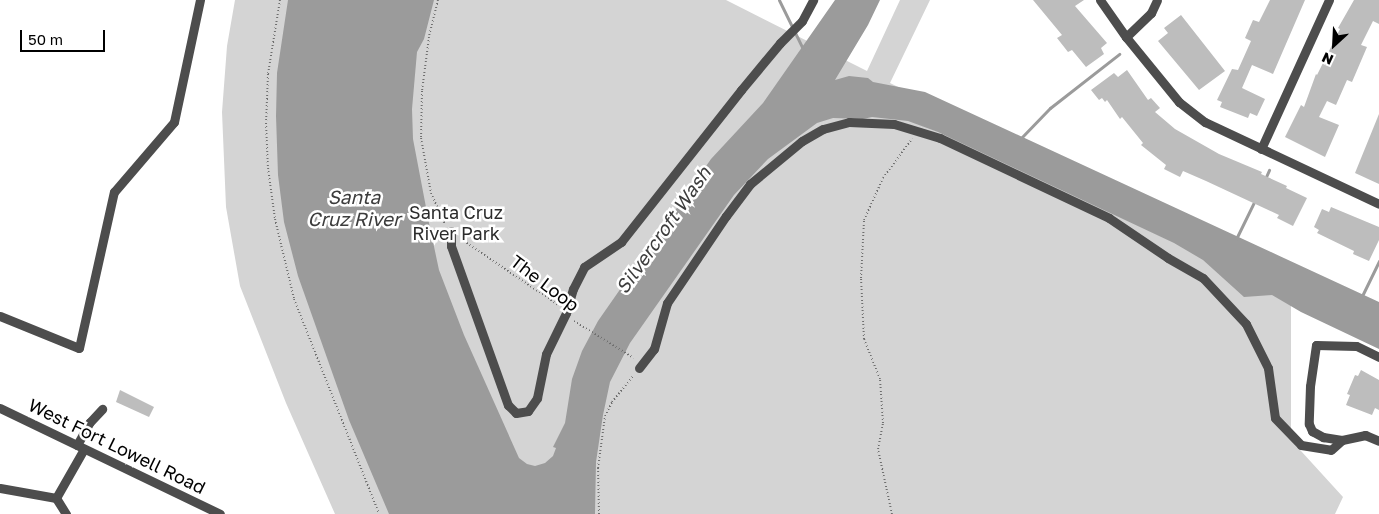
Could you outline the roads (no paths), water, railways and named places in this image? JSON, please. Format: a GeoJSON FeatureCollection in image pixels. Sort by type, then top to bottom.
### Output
{"type":"FeatureCollection","features":[{"type":"Feature","properties":{"kind":"street"},"geometry":{"type":"LineString","coordinates":[[0,316],[79,348],[114,192],[174,122],[200,0]]}},
{"type":"Feature","properties":{"kind":"street"},"geometry":{"type":"LineString","coordinates":[[451,231],[451,246],[508,405],[516,413],[528,411],[536,398],[546,354],[566,313],[573,289],[584,267],[621,242],[741,90],[780,43],[802,21],[813,0]]}},
{"type":"Feature","properties":{"kind":"street"},"geometry":{"type":"LineString","coordinates":[[1100,0],[1126,37],[1179,102],[1205,122],[1379,204]]}},
{"type":"Feature","properties":{"kind":"street"},"geometry":{"type":"LineString","coordinates":[[1126,37],[1151,13],[1157,0]]}},
{"type":"Feature","properties":{"kind":"street"},"geometry":{"type":"LineString","coordinates":[[1261,148],[1329,0]]}},
{"type":"Feature","properties":{"kind":"street"},"geometry":{"type":"LineString","coordinates":[[639,368],[654,349],[667,303],[750,184],[802,141],[823,129],[849,122],[894,124],[940,138],[1109,218],[1168,258],[1203,278],[1246,324],[1268,368],[1275,418],[1301,444],[1331,450],[1342,440]]}},
{"type":"Feature","properties":{"kind":"street"},"geometry":{"type":"LineString","coordinates":[[1379,357],[1356,346],[1316,345],[1310,386],[1309,424],[1312,431],[1323,437],[1342,440],[1365,435],[1379,441]]}},
{"type":"Feature","properties":{"kind":"street","name":"West Fort Lowell Road"},"geometry":{"type":"LineString","coordinates":[[0,408],[220,514]]}},
{"type":"Feature","properties":{"kind":"street"},"geometry":{"type":"LineString","coordinates":[[56,498],[90,422],[102,409]]}},
{"type":"Feature","properties":{"kind":"street"},"geometry":{"type":"LineString","coordinates":[[0,488],[56,498],[66,514]]}},
{"type":"Feature","properties":{"kind":"water","name":"Santa Cruz River"},"geometry":{"type":"Polygon","coordinates":[[[288,0],[434,0],[424,39],[417,52],[412,109],[413,139],[429,223],[439,270],[464,335],[519,458],[527,464],[535,466],[545,463],[553,456],[556,448],[553,447],[565,423],[572,379],[582,351],[598,321],[711,159],[763,103],[835,0],[880,0],[868,25],[835,80],[849,76],[868,78],[873,82],[925,92],[1379,302],[1379,349],[1301,312],[1272,295],[1244,297],[1203,260],[1174,243],[938,132],[908,121],[872,117],[863,119],[833,118],[817,123],[768,159],[734,195],[630,343],[610,382],[603,415],[596,462],[595,514],[389,514],[349,420],[298,276],[284,222],[278,175],[276,116],[277,73],[288,0]]]}},
{"type":"Feature","properties":{"kind":"waterway"},"geometry":{"type":"LineString","coordinates":[[779,0],[803,49]]}},
{"type":"Feature","properties":{"kind":"waterway"},"geometry":{"type":"LineString","coordinates":[[1021,138],[1050,108],[1119,54]]}},
{"type":"Feature","properties":{"kind":"waterway"},"geometry":{"type":"LineString","coordinates":[[1265,179],[1269,170]]}},
{"type":"Feature","properties":{"kind":"waterway"},"geometry":{"type":"LineString","coordinates":[[1236,239],[1255,200]]}},
{"type":"Feature","properties":{"kind":"waterway"},"geometry":{"type":"LineString","coordinates":[[1361,298],[1379,261]]}},
{"type":"Feature","properties":{"kind":"park label","name":"Santa Cruz River Park"},"geometry":{"type":"Point","coordinates":[456,223]}},
{"type":"Feature","properties":{"kind":"water label","name":"Silvercroft Wash"},"geometry":{"type":"Point","coordinates":[663,230]}}]}
